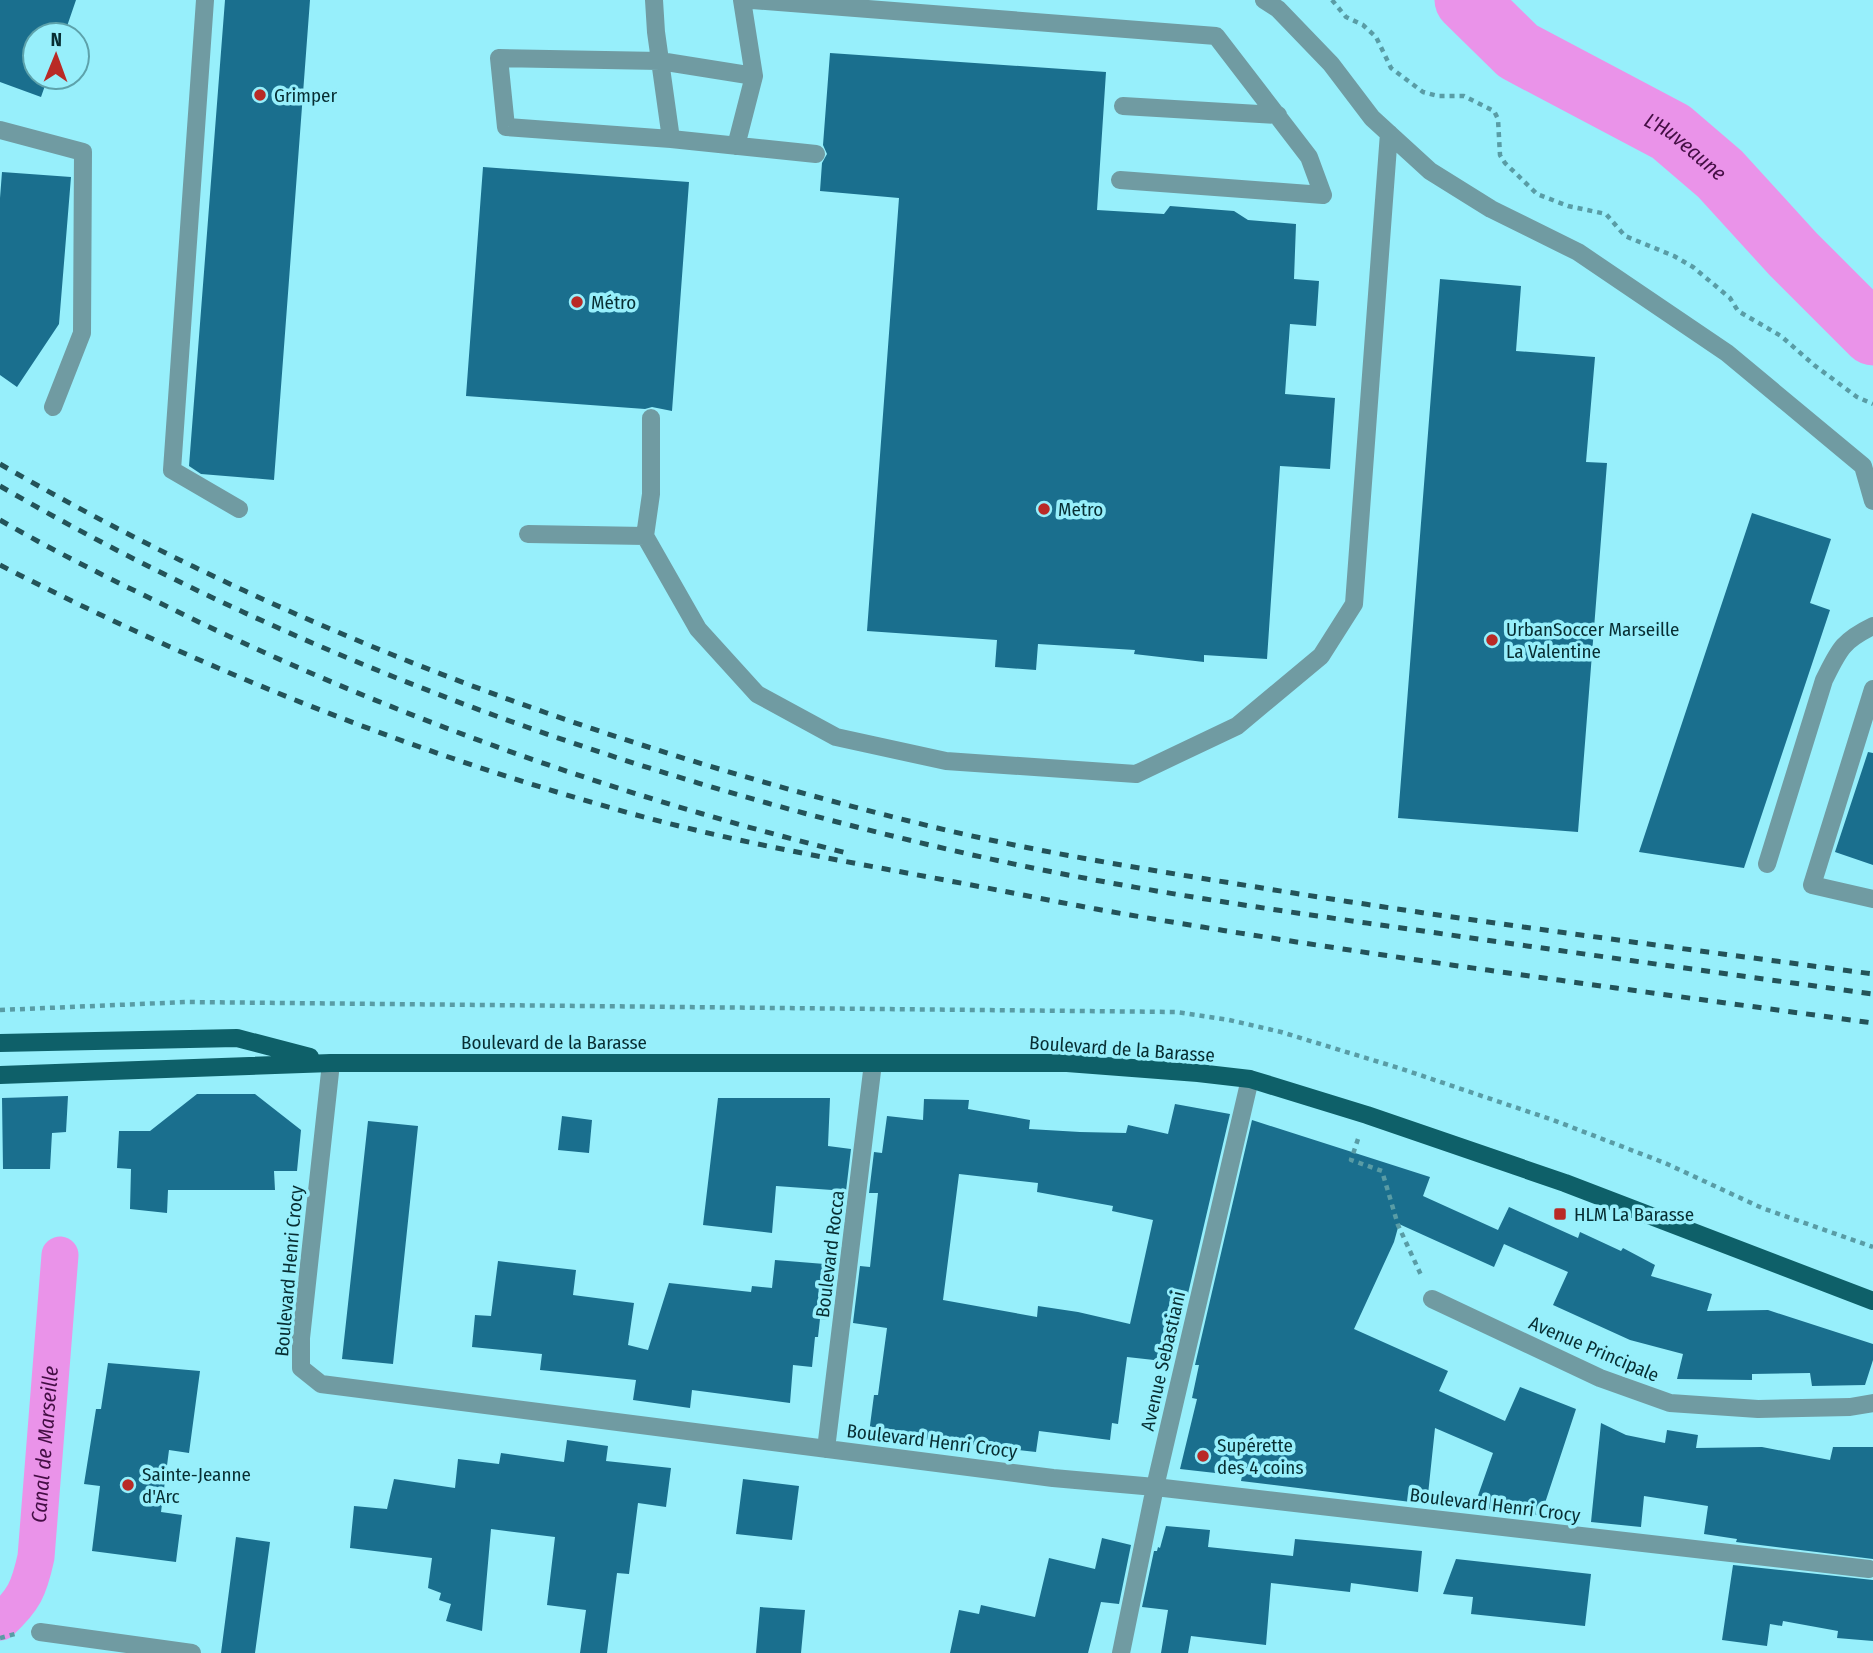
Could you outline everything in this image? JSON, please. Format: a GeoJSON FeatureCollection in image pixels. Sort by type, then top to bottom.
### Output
{"type":"FeatureCollection","features":[{"type":"Feature","properties":{"kind":"main road","name":"Boulevard de la Barasse"},"geometry":{"type":"LineString","coordinates":[[0,1043],[237,1038],[331,1063]]}},
{"type":"Feature","properties":{"kind":"main road","name":"Boulevard de la Barasse"},"geometry":{"type":"LineString","coordinates":[[0,1075],[331,1063],[1067,1063],[1250,1079],[1367,1115],[1565,1183],[1873,1301]]}},
{"type":"Feature","properties":{"kind":"street"},"geometry":{"type":"LineString","coordinates":[[205,0],[172,470],[239,509]]}},
{"type":"Feature","properties":{"kind":"street"},"geometry":{"type":"LineString","coordinates":[[654,0],[671,139]]}},
{"type":"Feature","properties":{"kind":"street"},"geometry":{"type":"LineString","coordinates":[[736,146],[754,76],[743,0]]}},
{"type":"Feature","properties":{"kind":"street"},"geometry":{"type":"LineString","coordinates":[[752,0],[1216,36],[1309,157],[1323,195],[1120,180]]}},
{"type":"Feature","properties":{"kind":"street"},"geometry":{"type":"LineString","coordinates":[[1264,0],[1278,9],[1331,65],[1372,118],[1430,171],[1491,209],[1578,252],[1727,352],[1868,469],[1873,501]]}},
{"type":"Feature","properties":{"kind":"street"},"geometry":{"type":"LineString","coordinates":[[754,76],[660,61],[499,58],[506,127],[671,139],[816,154]]}},
{"type":"Feature","properties":{"kind":"street"},"geometry":{"type":"LineString","coordinates":[[1124,106],[1278,115]]}},
{"type":"Feature","properties":{"kind":"street"},"geometry":{"type":"LineString","coordinates":[[0,130],[83,152],[82,332],[53,407]]}},
{"type":"Feature","properties":{"kind":"street"},"geometry":{"type":"LineString","coordinates":[[650,418],[651,494],[645,536],[698,629],[757,694],[836,737],[946,761],[1136,774],[1237,726],[1321,656],[1354,604],[1389,133]]}},
{"type":"Feature","properties":{"kind":"street"},"geometry":{"type":"LineString","coordinates":[[528,534],[645,536]]}},
{"type":"Feature","properties":{"kind":"street"},"geometry":{"type":"LineString","coordinates":[[1767,864],[1824,680],[1838,653],[1852,636],[1873,626]]}},
{"type":"Feature","properties":{"kind":"street"},"geometry":{"type":"LineString","coordinates":[[1873,689],[1812,885],[1873,899]]}},
{"type":"Feature","properties":{"kind":"street","name":"Boulevard Henri Crocy"},"geometry":{"type":"LineString","coordinates":[[331,1063],[301,1368],[321,1384],[1053,1478],[1155,1487],[1869,1569]]}},
{"type":"Feature","properties":{"kind":"street","name":"Boulevard Rocca"},"geometry":{"type":"LineString","coordinates":[[826,1449],[873,1063]]}},
{"type":"Feature","properties":{"kind":"street","name":"Avenue Sebastiani"},"geometry":{"type":"LineString","coordinates":[[1121,1653],[1155,1487],[1250,1079]]}},
{"type":"Feature","properties":{"kind":"street","name":"Avenue Principale"},"geometry":{"type":"LineString","coordinates":[[1432,1299],[1600,1378],[1670,1403],[1758,1409],[1850,1407],[1873,1403]]}},
{"type":"Feature","properties":{"kind":"street"},"geometry":{"type":"LineString","coordinates":[[40,1632],[192,1653]]}},
{"type":"Feature","properties":{"kind":"path"},"geometry":{"type":"LineString","coordinates":[[1332,0],[1346,17],[1363,25],[1376,37],[1391,68],[1423,92],[1445,97],[1464,96],[1494,111],[1498,119],[1500,155],[1537,194],[1568,206],[1606,214],[1625,236],[1674,256],[1693,267],[1730,298],[1738,311],[1781,336],[1857,397],[1873,404]]}},
{"type":"Feature","properties":{"kind":"path"},"geometry":{"type":"LineString","coordinates":[[1350,1160],[1381,1171],[1398,1224],[1432,1299]]}},
{"type":"Feature","properties":{"kind":"building"},"geometry":{"type":"Polygon","coordinates":[[[0,0],[76,0],[69,21],[21,21],[21,90],[0,82],[0,0]]]}},
{"type":"Feature","properties":{"kind":"building"},"geometry":{"type":"Polygon","coordinates":[[[225,0],[310,0],[274,480],[201,474],[189,466],[225,0]]]}},
{"type":"Feature","properties":{"kind":"building"},"geometry":{"type":"Polygon","coordinates":[[[830,53],[1106,72],[1097,210],[1164,214],[1170,206],[1234,211],[1248,220],[1296,224],[1294,279],[1319,281],[1316,326],[1290,324],[1285,394],[1335,398],[1330,469],[1280,466],[1267,659],[1204,655],[1204,662],[1134,654],[1135,650],[1038,644],[1036,670],[995,667],[997,640],[867,631],[899,198],[820,191],[822,163],[827,154],[823,145],[830,53]]]}},
{"type":"Feature","properties":{"kind":"building"},"geometry":{"type":"Polygon","coordinates":[[[25,91],[43,91],[41,97],[25,91]]]}},
{"type":"Feature","properties":{"kind":"building","name":"Métro"},"geometry":{"type":"Polygon","coordinates":[[[483,167],[689,182],[672,411],[652,407],[645,409],[466,396],[483,167]]]}},
{"type":"Feature","properties":{"kind":"building"},"geometry":{"type":"Polygon","coordinates":[[[2,172],[71,177],[59,324],[17,387],[0,375],[2,172]]]}},
{"type":"Feature","properties":{"kind":"building","name":"UrbanSoccer Marseille La Valentine"},"geometry":{"type":"Polygon","coordinates":[[[1440,279],[1521,286],[1516,351],[1595,357],[1586,462],[1607,463],[1578,832],[1398,818],[1440,279]]]}},
{"type":"Feature","properties":{"kind":"building"},"geometry":{"type":"Polygon","coordinates":[[[1752,513],[1831,539],[1810,603],[1830,610],[1744,868],[1639,852],[1752,513]]]}},
{"type":"Feature","properties":{"kind":"building"},"geometry":{"type":"Polygon","coordinates":[[[1868,752],[1873,753],[1873,865],[1835,852],[1868,752]]]}},
{"type":"Feature","properties":{"kind":"building"},"geometry":{"type":"Polygon","coordinates":[[[197,1094],[255,1094],[301,1130],[297,1171],[274,1171],[275,1190],[168,1190],[167,1213],[130,1209],[131,1169],[117,1168],[119,1131],[150,1131],[197,1094]]]}},
{"type":"Feature","properties":{"kind":"building"},"geometry":{"type":"Polygon","coordinates":[[[68,1096],[66,1132],[52,1133],[50,1169],[3,1169],[2,1098],[68,1096]]]}},
{"type":"Feature","properties":{"kind":"building"},"geometry":{"type":"Polygon","coordinates":[[[718,1098],[830,1098],[828,1146],[851,1149],[846,1191],[776,1186],[772,1233],[703,1225],[718,1098]]]}},
{"type":"Feature","properties":{"kind":"building"},"geometry":{"type":"Polygon","coordinates":[[[924,1099],[969,1100],[968,1109],[1030,1120],[1029,1129],[1080,1132],[1126,1133],[1128,1125],[1168,1134],[1175,1104],[1230,1114],[1172,1362],[1127,1357],[1118,1424],[1112,1423],[1110,1440],[1039,1431],[1036,1452],[869,1433],[874,1395],[878,1395],[887,1328],[853,1323],[860,1266],[870,1267],[878,1193],[869,1193],[874,1152],[882,1153],[887,1116],[923,1120],[924,1099]],[[959,1174],[943,1300],[1037,1317],[1038,1306],[1130,1324],[1153,1220],[1112,1211],[1113,1206],[1037,1192],[1038,1183],[959,1174]]]}},
{"type":"Feature","properties":{"kind":"building"},"geometry":{"type":"Polygon","coordinates":[[[562,1116],[592,1120],[589,1153],[558,1150],[562,1116]]]}},
{"type":"Feature","properties":{"kind":"building"},"geometry":{"type":"Polygon","coordinates":[[[1252,1120],[1430,1177],[1423,1196],[1498,1230],[1509,1207],[1578,1238],[1580,1232],[1621,1251],[1623,1248],[1655,1265],[1651,1276],[1712,1294],[1707,1311],[1768,1310],[1873,1344],[1873,1360],[1865,1385],[1812,1386],[1810,1373],[1752,1374],[1752,1380],[1677,1379],[1683,1354],[1630,1340],[1553,1305],[1568,1272],[1504,1244],[1494,1267],[1399,1224],[1394,1242],[1354,1329],[1448,1371],[1439,1391],[1505,1421],[1520,1387],[1576,1409],[1544,1506],[1541,1505],[1538,1515],[1474,1507],[1493,1453],[1435,1428],[1427,1504],[1241,1481],[1242,1476],[1180,1469],[1197,1399],[1192,1398],[1199,1365],[1195,1365],[1252,1120]]]}},
{"type":"Feature","properties":{"kind":"building"},"geometry":{"type":"Polygon","coordinates":[[[368,1121],[418,1126],[393,1364],[342,1359],[368,1121]]]}},
{"type":"Feature","properties":{"kind":"building"},"geometry":{"type":"Polygon","coordinates":[[[775,1260],[837,1265],[830,1320],[820,1319],[812,1367],[793,1365],[790,1403],[692,1390],[690,1408],[633,1400],[636,1380],[540,1370],[542,1354],[472,1347],[475,1315],[491,1316],[498,1261],[576,1270],[573,1295],[634,1303],[628,1345],[648,1350],[669,1283],[751,1292],[752,1286],[772,1288],[775,1260]]]}},
{"type":"Feature","properties":{"kind":"building"},"geometry":{"type":"Polygon","coordinates":[[[108,1363],[200,1371],[189,1453],[169,1450],[161,1512],[182,1515],[176,1562],[92,1551],[100,1486],[84,1484],[96,1409],[101,1409],[108,1363]]]}},
{"type":"Feature","properties":{"kind":"building"},"geometry":{"type":"Polygon","coordinates":[[[1601,1423],[1626,1435],[1665,1443],[1667,1430],[1698,1435],[1696,1448],[1762,1447],[1830,1460],[1833,1447],[1873,1447],[1873,1559],[1736,1542],[1737,1539],[1704,1534],[1708,1506],[1644,1496],[1641,1527],[1591,1522],[1601,1423]]]}},
{"type":"Feature","properties":{"kind":"building"},"geometry":{"type":"Polygon","coordinates":[[[567,1440],[608,1446],[606,1461],[671,1468],[666,1507],[638,1503],[629,1574],[617,1573],[607,1653],[580,1653],[586,1610],[547,1605],[555,1537],[491,1529],[482,1631],[446,1621],[451,1604],[439,1600],[441,1593],[428,1588],[432,1558],[350,1548],[354,1506],[387,1509],[394,1479],[455,1488],[458,1459],[499,1464],[501,1453],[564,1462],[567,1440]]]}},
{"type":"Feature","properties":{"kind":"building"},"geometry":{"type":"Polygon","coordinates":[[[743,1479],[799,1486],[792,1540],[736,1534],[743,1479]]]}},
{"type":"Feature","properties":{"kind":"building"},"geometry":{"type":"Polygon","coordinates":[[[1166,1526],[1210,1530],[1208,1547],[1293,1556],[1295,1539],[1422,1551],[1418,1592],[1351,1583],[1350,1592],[1271,1583],[1266,1645],[1191,1636],[1188,1653],[1161,1653],[1168,1610],[1142,1607],[1154,1551],[1160,1548],[1166,1526]]]}},
{"type":"Feature","properties":{"kind":"building"},"geometry":{"type":"Polygon","coordinates":[[[236,1537],[270,1542],[255,1653],[221,1653],[236,1537]]]}},
{"type":"Feature","properties":{"kind":"building"},"geometry":{"type":"Polygon","coordinates":[[[1102,1538],[1131,1545],[1119,1604],[1101,1602],[1088,1653],[950,1653],[959,1610],[979,1614],[981,1605],[1035,1617],[1049,1558],[1095,1569],[1102,1538]]]}},
{"type":"Feature","properties":{"kind":"building"},"geometry":{"type":"Polygon","coordinates":[[[1456,1559],[1591,1574],[1585,1626],[1471,1614],[1473,1597],[1443,1594],[1456,1559]]]}},
{"type":"Feature","properties":{"kind":"building"},"geometry":{"type":"Polygon","coordinates":[[[1733,1565],[1873,1580],[1873,1641],[1837,1638],[1838,1631],[1783,1621],[1782,1626],[1770,1624],[1767,1646],[1722,1640],[1733,1565]]]}},
{"type":"Feature","properties":{"kind":"building"},"geometry":{"type":"Polygon","coordinates":[[[760,1607],[805,1610],[801,1653],[756,1653],[760,1607]]]}},
{"type":"Feature","properties":{"kind":"waterway","name":"L'Huveaune"},"geometry":{"type":"LineString","coordinates":[[1466,0],[1518,51],[1671,132],[1720,174],[1793,254],[1873,334]]}},
{"type":"Feature","properties":{"kind":"waterway","name":"Canal de Marseille"},"geometry":{"type":"LineString","coordinates":[[0,1622],[24,1593],[36,1557],[60,1255]]}},
{"type":"Feature","properties":{"kind":"railway"},"geometry":{"type":"LineString","coordinates":[[0,464],[112,526],[226,582],[343,634],[462,682],[582,725],[827,800],[950,831],[1137,868],[1405,910],[1873,974]]}},
{"type":"Feature","properties":{"kind":"railway"},"geometry":{"type":"LineString","coordinates":[[0,486],[112,548],[226,604],[343,656],[582,746],[704,785],[827,819],[1009,863],[1182,895],[1873,994]]}},
{"type":"Feature","properties":{"kind":"railway"},"geometry":{"type":"LineString","coordinates":[[0,520],[99,573],[243,643],[411,714],[583,777],[758,830],[847,853]]}},
{"type":"Feature","properties":{"kind":"railway"},"geometry":{"type":"LineString","coordinates":[[0,565],[225,671],[378,732],[535,785],[707,833],[1130,915],[1408,959],[1873,1023]]}},
{"type":"Feature","properties":{"kind":"place","name":"Grimper"},"geometry":{"type":"Point","coordinates":[260,95]}},
{"type":"Feature","properties":{"kind":"place","name":"Métro"},"geometry":{"type":"Point","coordinates":[577,302]}},
{"type":"Feature","properties":{"kind":"place","name":"Metro"},"geometry":{"type":"Point","coordinates":[1044,509]}},
{"type":"Feature","properties":{"kind":"place","name":"UrbanSoccer Marseille La Valentine"},"geometry":{"type":"Point","coordinates":[1492,640]}},
{"type":"Feature","properties":{"kind":"place","name":"HLM La Barasse"},"geometry":{"type":"Point","coordinates":[1560,1214]}},
{"type":"Feature","properties":{"kind":"place","name":"Supérette des 4 coins"},"geometry":{"type":"Point","coordinates":[1203,1456]}},
{"type":"Feature","properties":{"kind":"place","name":"Sainte-Jeanne d'Arc"},"geometry":{"type":"Point","coordinates":[128,1485]}}]}
